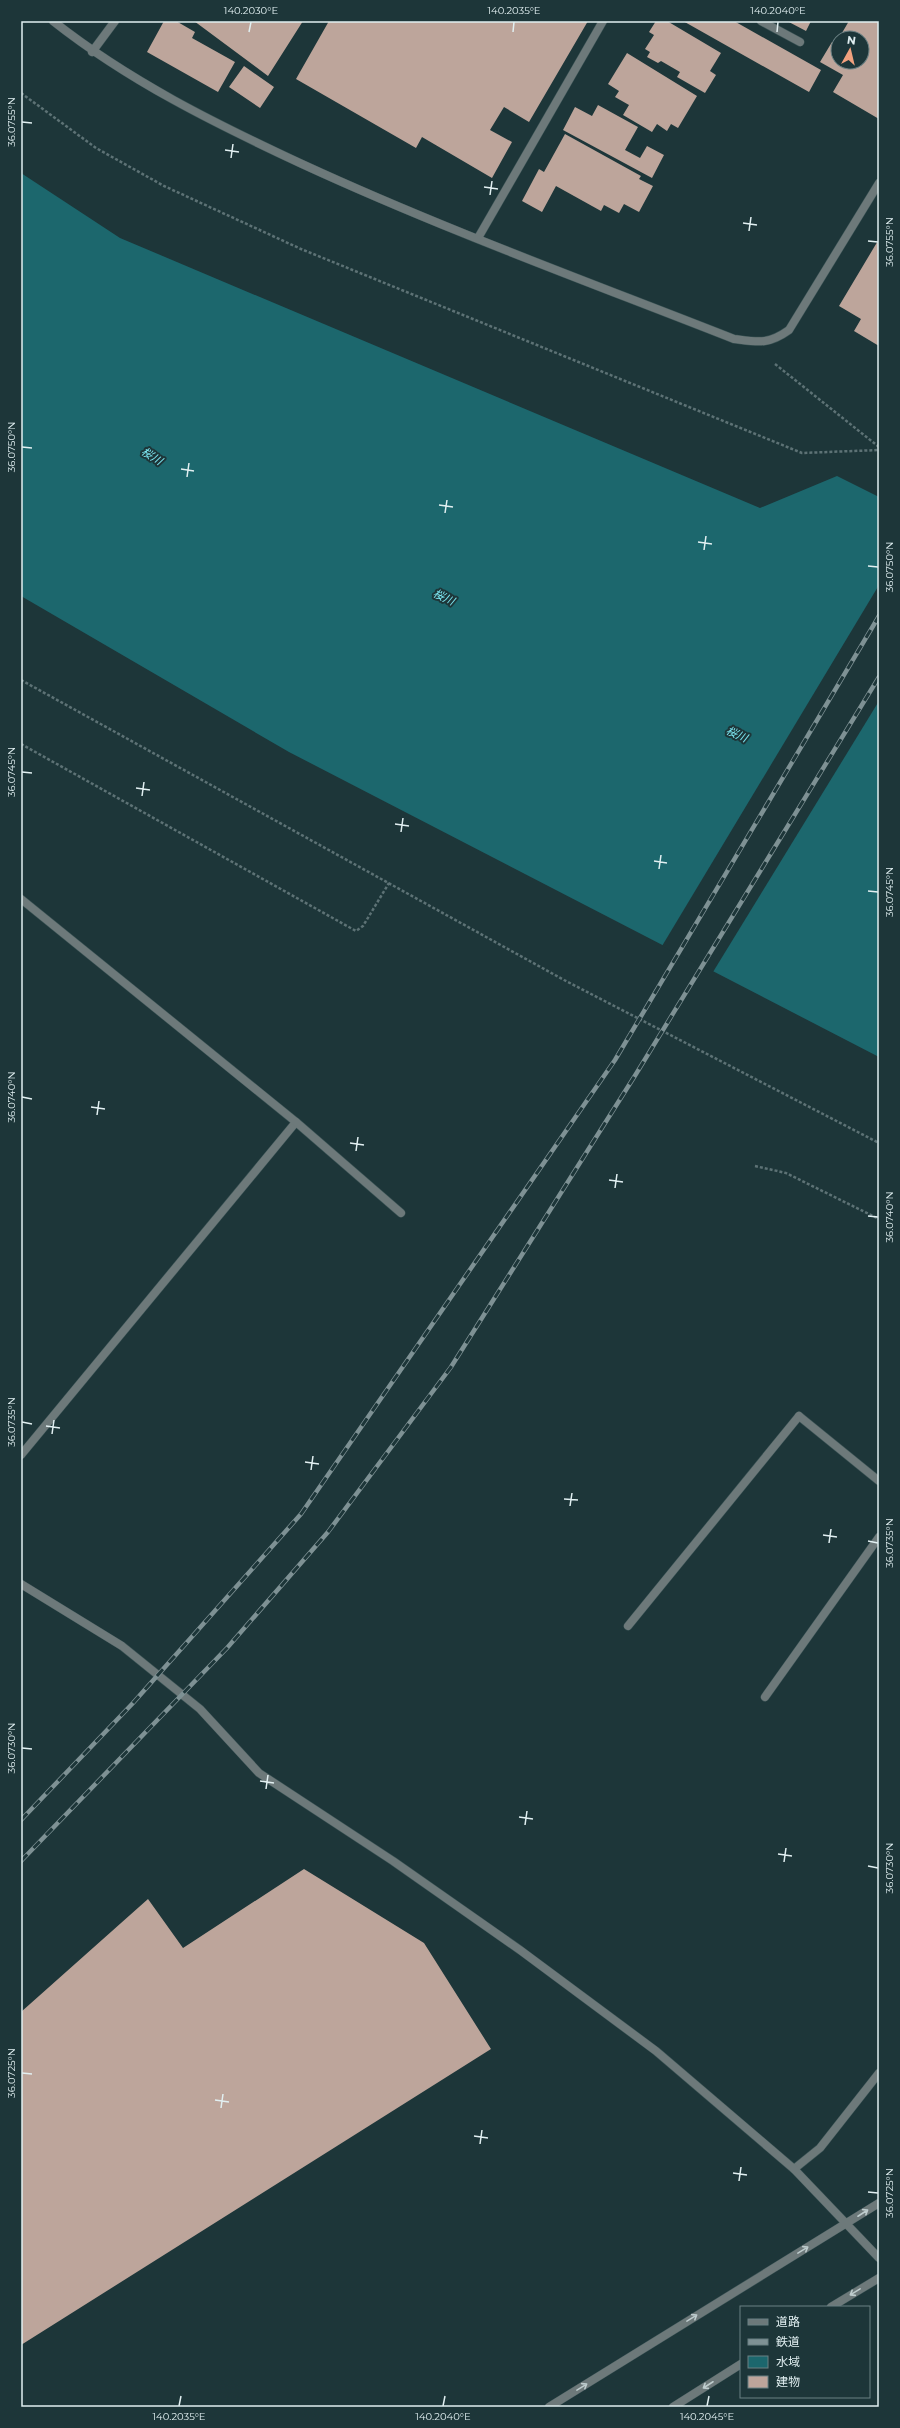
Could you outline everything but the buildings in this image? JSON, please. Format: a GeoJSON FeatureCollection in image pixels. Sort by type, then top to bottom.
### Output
{"type":"FeatureCollection","features":[{"type":"Feature","properties":{"kind":"street"},"geometry":{"type":"LineString","coordinates":[[53,21],[92,52],[132,78],[237,134],[356,189],[734,339],[755,342],[775,340],[789,330],[879,182]]}},
{"type":"Feature","properties":{"kind":"street"},"geometry":{"type":"LineString","coordinates":[[92,52],[115,21]]}},
{"type":"Feature","properties":{"kind":"street"},"geometry":{"type":"LineString","coordinates":[[478,238],[603,21]]}},
{"type":"Feature","properties":{"kind":"street"},"geometry":{"type":"LineString","coordinates":[[761,21],[800,42]]}},
{"type":"Feature","properties":{"kind":"street"},"geometry":{"type":"LineString","coordinates":[[21,899],[296,1122],[402,1213]]}},
{"type":"Feature","properties":{"kind":"street"},"geometry":{"type":"LineString","coordinates":[[21,1455],[296,1122]]}},
{"type":"Feature","properties":{"kind":"street"},"geometry":{"type":"LineString","coordinates":[[628,1626],[799,1416],[879,1481]]}},
{"type":"Feature","properties":{"kind":"street"},"geometry":{"type":"LineString","coordinates":[[765,1697],[879,1537]]}},
{"type":"Feature","properties":{"kind":"street"},"geometry":{"type":"LineString","coordinates":[[21,1584],[122,1646],[200,1710],[259,1773],[400,1866],[520,1950],[638,2038],[794,2169],[879,2258]]}},
{"type":"Feature","properties":{"kind":"street"},"geometry":{"type":"LineString","coordinates":[[794,2169],[820,2148],[879,2073]]}},
{"type":"Feature","properties":{"kind":"street"},"geometry":{"type":"LineString","coordinates":[[548,2407],[879,2203]]}},
{"type":"Feature","properties":{"kind":"street"},"geometry":{"type":"LineString","coordinates":[[833,2306],[879,2278]]}},
{"type":"Feature","properties":{"kind":"street"},"geometry":{"type":"LineString","coordinates":[[673,2407],[740,2365]]}},
{"type":"Feature","properties":{"kind":"path"},"geometry":{"type":"LineString","coordinates":[[21,93],[96,148],[164,186],[301,249],[802,453],[879,450]]}},
{"type":"Feature","properties":{"kind":"path"},"geometry":{"type":"LineString","coordinates":[[773,362],[879,447]]}},
{"type":"Feature","properties":{"kind":"path"},"geometry":{"type":"LineString","coordinates":[[21,680],[564,980],[879,1143]]}},
{"type":"Feature","properties":{"kind":"path"},"geometry":{"type":"LineString","coordinates":[[21,744],[356,931],[363,926],[389,883]]}},
{"type":"Feature","properties":{"kind":"path"},"geometry":{"type":"LineString","coordinates":[[755,1166],[786,1173],[879,1219]]}},
{"type":"Feature","properties":{"kind":"water","name":"桜川"},"geometry":{"type":"Polygon","coordinates":[[[21,173],[120,238],[760,508],[837,476],[879,497],[879,1057],[289,752],[21,596],[21,173]]]}},
{"type":"Feature","properties":{"kind":"pier"},"geometry":{"type":"Polygon","coordinates":[[[879,585],[879,701],[713,972],[662,946],[879,585]]]}},
{"type":"Feature","properties":{"kind":"railway"},"geometry":{"type":"LineString","coordinates":[[21,1820],[133,1703],[301,1514],[615,1060],[879,616]]}},
{"type":"Feature","properties":{"kind":"railway"},"geometry":{"type":"LineString","coordinates":[[21,1861],[227,1648],[328,1532],[451,1367],[636,1074],[879,677]]}}]}
